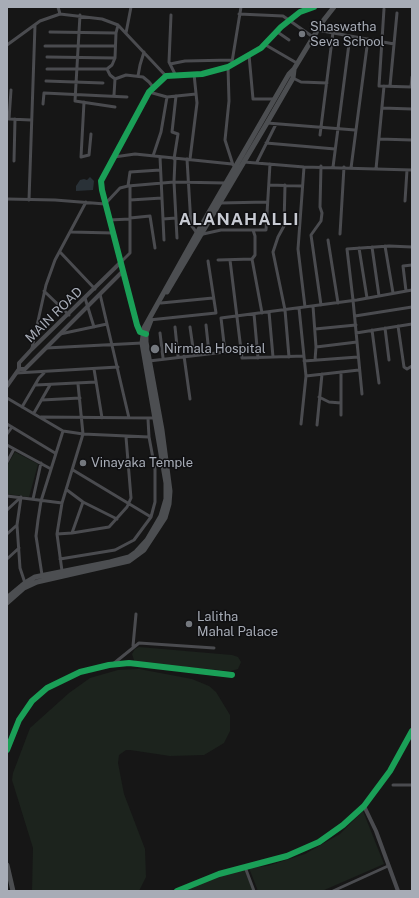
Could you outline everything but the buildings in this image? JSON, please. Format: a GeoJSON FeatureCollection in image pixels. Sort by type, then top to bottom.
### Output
{"type":"FeatureCollection","features":[{"type":"Feature","properties":{"kind":"main road"},"geometry":{"type":"LineString","coordinates":[[149,320],[161,302],[226,183],[234,165],[317,30],[334,7]]}},
{"type":"Feature","properties":{"kind":"main road"},"geometry":{"type":"LineString","coordinates":[[7,598],[29,585],[44,579],[130,561],[138,556],[149,545],[164,518],[170,500],[170,487],[147,361],[142,343],[144,334],[149,320],[198,234],[220,203],[293,78],[294,69]]}},
{"type":"Feature","properties":{"kind":"main road"},"geometry":{"type":"LineString","coordinates":[[7,603],[25,583],[42,575],[120,560],[136,552],[147,540],[161,516],[166,499],[166,483],[144,334]]}},
{"type":"Feature","properties":{"kind":"main road"},"geometry":{"type":"LineString","coordinates":[[7,866],[13,891]]}},
{"type":"Feature","properties":{"kind":"street"},"geometry":{"type":"LineString","coordinates":[[58,7],[60,14]]}},
{"type":"Feature","properties":{"kind":"street"},"geometry":{"type":"LineString","coordinates":[[126,33],[131,7]]}},
{"type":"Feature","properties":{"kind":"street"},"geometry":{"type":"LineString","coordinates":[[114,157],[135,154],[234,165],[230,150],[225,140],[231,64],[241,7]]}},
{"type":"Feature","properties":{"kind":"street"},"geometry":{"type":"LineString","coordinates":[[144,334],[136,325],[105,204],[101,181],[149,92],[166,76],[216,71],[249,55],[264,44],[276,31],[300,12],[314,7]]}},
{"type":"Feature","properties":{"kind":"street"},"geometry":{"type":"LineString","coordinates":[[384,9],[379,86],[412,87],[412,77]]}},
{"type":"Feature","properties":{"kind":"street"},"geometry":{"type":"LineString","coordinates":[[390,86],[397,13]]}},
{"type":"Feature","properties":{"kind":"street"},"geometry":{"type":"LineString","coordinates":[[7,45],[40,21],[60,14],[102,19],[118,25],[166,76]]}},
{"type":"Feature","properties":{"kind":"street"},"geometry":{"type":"LineString","coordinates":[[240,14],[283,16],[313,37]]}},
{"type":"Feature","properties":{"kind":"street"},"geometry":{"type":"LineString","coordinates":[[171,15],[169,62],[176,76]]}},
{"type":"Feature","properties":{"kind":"street"},"geometry":{"type":"LineString","coordinates":[[80,16],[75,101],[116,107]]}},
{"type":"Feature","properties":{"kind":"street"},"geometry":{"type":"LineString","coordinates":[[29,200],[35,25]]}},
{"type":"Feature","properties":{"kind":"street"},"geometry":{"type":"LineString","coordinates":[[47,69],[107,70],[112,65],[115,58],[116,33],[118,25]]}},
{"type":"Feature","properties":{"kind":"street"},"geometry":{"type":"LineString","coordinates":[[317,30],[394,44]]}},
{"type":"Feature","properties":{"kind":"street"},"geometry":{"type":"LineString","coordinates":[[276,31],[290,40]]}},
{"type":"Feature","properties":{"kind":"street"},"geometry":{"type":"LineString","coordinates":[[50,32],[116,33]]}},
{"type":"Feature","properties":{"kind":"street"},"geometry":{"type":"LineString","coordinates":[[320,135],[333,32]]}},
{"type":"Feature","properties":{"kind":"street"},"geometry":{"type":"LineString","coordinates":[[333,167],[350,36]]}},
{"type":"Feature","properties":{"kind":"street"},"geometry":{"type":"LineString","coordinates":[[350,168],[368,39]]}},
{"type":"Feature","properties":{"kind":"street"},"geometry":{"type":"LineString","coordinates":[[264,44],[294,62]]}},
{"type":"Feature","properties":{"kind":"street"},"geometry":{"type":"LineString","coordinates":[[45,46],[115,46]]}},
{"type":"Feature","properties":{"kind":"street"},"geometry":{"type":"LineString","coordinates":[[138,76],[144,52]]}},
{"type":"Feature","properties":{"kind":"street"},"geometry":{"type":"LineString","coordinates":[[249,55],[253,99],[275,98]]}},
{"type":"Feature","properties":{"kind":"street"},"geometry":{"type":"LineString","coordinates":[[47,57],[115,58]]}},
{"type":"Feature","properties":{"kind":"street"},"geometry":{"type":"LineString","coordinates":[[170,64],[186,61],[231,64]]}},
{"type":"Feature","properties":{"kind":"street"},"geometry":{"type":"LineString","coordinates":[[107,70],[115,79]]}},
{"type":"Feature","properties":{"kind":"street"},"geometry":{"type":"LineString","coordinates":[[194,74],[196,117],[188,159],[188,183],[191,225],[198,234],[221,230],[266,230],[270,164]]}},
{"type":"Feature","properties":{"kind":"street"},"geometry":{"type":"LineString","coordinates":[[115,79],[126,75],[138,76],[146,78],[153,87]]}},
{"type":"Feature","properties":{"kind":"street"},"geometry":{"type":"LineString","coordinates":[[293,78],[302,82],[327,83]]}},
{"type":"Feature","properties":{"kind":"street"},"geometry":{"type":"LineString","coordinates":[[114,95],[115,79]]}},
{"type":"Feature","properties":{"kind":"street"},"geometry":{"type":"LineString","coordinates":[[46,81],[103,83]]}},
{"type":"Feature","properties":{"kind":"street"},"geometry":{"type":"LineString","coordinates":[[376,169],[384,86]]}},
{"type":"Feature","properties":{"kind":"street"},"geometry":{"type":"LineString","coordinates":[[12,90],[8,119],[31,120]]}},
{"type":"Feature","properties":{"kind":"street"},"geometry":{"type":"LineString","coordinates":[[149,92],[167,96],[196,94]]}},
{"type":"Feature","properties":{"kind":"street"},"geometry":{"type":"LineString","coordinates":[[43,104],[44,93],[127,96]]}},
{"type":"Feature","properties":{"kind":"street"},"geometry":{"type":"LineString","coordinates":[[152,156],[162,132],[167,96]]}},
{"type":"Feature","properties":{"kind":"street"},"geometry":{"type":"LineString","coordinates":[[176,96],[172,132],[178,134],[174,159],[177,238]]}},
{"type":"Feature","properties":{"kind":"street"},"geometry":{"type":"LineString","coordinates":[[84,102],[81,157],[89,156],[91,134]]}},
{"type":"Feature","properties":{"kind":"street"},"geometry":{"type":"LineString","coordinates":[[382,108],[412,110]]}},
{"type":"Feature","properties":{"kind":"street"},"geometry":{"type":"LineString","coordinates":[[14,161],[15,119]]}},
{"type":"Feature","properties":{"kind":"street"},"geometry":{"type":"LineString","coordinates":[[267,123],[355,130]]}},
{"type":"Feature","properties":{"kind":"street"},"geometry":{"type":"LineString","coordinates":[[257,162],[276,124]]}},
{"type":"Feature","properties":{"kind":"street"},"geometry":{"type":"LineString","coordinates":[[379,139],[412,140]]}},
{"type":"Feature","properties":{"kind":"street"},"geometry":{"type":"LineString","coordinates":[[266,143],[335,150]]}},
{"type":"Feature","properties":{"kind":"street"},"geometry":{"type":"LineString","coordinates":[[160,157],[160,183],[164,240]]}},
{"type":"Feature","properties":{"kind":"street"},"geometry":{"type":"LineString","coordinates":[[244,162],[304,167],[321,166],[412,170]]}},
{"type":"Feature","properties":{"kind":"street"},"geometry":{"type":"LineString","coordinates":[[321,166],[321,221],[311,235],[321,305]]}},
{"type":"Feature","properties":{"kind":"street"},"geometry":{"type":"LineString","coordinates":[[304,167],[298,249],[305,307]]}},
{"type":"Feature","properties":{"kind":"street"},"geometry":{"type":"LineString","coordinates":[[340,234],[344,167]]}},
{"type":"Feature","properties":{"kind":"street"},"geometry":{"type":"LineString","coordinates":[[121,262],[130,253],[130,172],[160,170]]}},
{"type":"Feature","properties":{"kind":"street"},"geometry":{"type":"LineString","coordinates":[[405,201],[407,170]]}},
{"type":"Feature","properties":{"kind":"street"},"geometry":{"type":"LineString","coordinates":[[105,204],[120,188],[129,186],[174,182],[226,183]]}},
{"type":"Feature","properties":{"kind":"street"},"geometry":{"type":"LineString","coordinates":[[269,185],[302,186]]}},
{"type":"Feature","properties":{"kind":"street"},"geometry":{"type":"LineString","coordinates":[[285,185],[284,226],[278,237],[273,252],[285,310],[289,357]]}},
{"type":"Feature","properties":{"kind":"street"},"geometry":{"type":"LineString","coordinates":[[130,200],[162,198]]}},
{"type":"Feature","properties":{"kind":"street"},"geometry":{"type":"LineString","coordinates":[[7,199],[105,204]]}},
{"type":"Feature","properties":{"kind":"street"},"geometry":{"type":"LineString","coordinates":[[32,349],[44,290],[60,252],[86,202]]}},
{"type":"Feature","properties":{"kind":"street"},"geometry":{"type":"LineString","coordinates":[[220,203],[267,202]]}},
{"type":"Feature","properties":{"kind":"street"},"geometry":{"type":"LineString","coordinates":[[109,220],[150,216],[156,248]]}},
{"type":"Feature","properties":{"kind":"street"},"geometry":{"type":"LineString","coordinates":[[163,219],[176,218]]}},
{"type":"Feature","properties":{"kind":"street"},"geometry":{"type":"LineString","coordinates":[[253,230],[255,236],[255,255],[252,259],[262,313]]}},
{"type":"Feature","properties":{"kind":"street"},"geometry":{"type":"LineString","coordinates":[[71,232],[113,233]]}},
{"type":"Feature","properties":{"kind":"street"},"geometry":{"type":"LineString","coordinates":[[328,240],[338,303]]}},
{"type":"Feature","properties":{"kind":"street"},"geometry":{"type":"LineString","coordinates":[[362,394],[354,300],[347,249],[385,246],[412,246]]}},
{"type":"Feature","properties":{"kind":"street"},"geometry":{"type":"LineString","coordinates":[[385,246],[392,293]]}},
{"type":"Feature","properties":{"kind":"street"},"geometry":{"type":"LineString","coordinates":[[372,247],[379,296]]}},
{"type":"Feature","properties":{"kind":"street"},"geometry":{"type":"LineString","coordinates":[[359,248],[367,298]]}},
{"type":"Feature","properties":{"kind":"street"},"geometry":{"type":"LineString","coordinates":[[60,252],[95,289]]}},
{"type":"Feature","properties":{"kind":"street"},"geometry":{"type":"LineString","coordinates":[[218,260],[252,259]]}},
{"type":"Feature","properties":{"kind":"street"},"geometry":{"type":"LineString","coordinates":[[230,260],[242,358],[304,356]]}},
{"type":"Feature","properties":{"kind":"street"},"geometry":{"type":"LineString","coordinates":[[208,261],[216,313],[221,318],[225,352]]}},
{"type":"Feature","properties":{"kind":"street","name":"MAIN ROAD"},"geometry":{"type":"LineString","coordinates":[[7,386],[18,371],[19,363],[121,262]]}},
{"type":"Feature","properties":{"kind":"street"},"geometry":{"type":"LineString","coordinates":[[406,291],[403,266],[412,265]]}},
{"type":"Feature","properties":{"kind":"street"},"geometry":{"type":"LineString","coordinates":[[18,371],[25,369],[123,271]]}},
{"type":"Feature","properties":{"kind":"street"},"geometry":{"type":"LineString","coordinates":[[44,290],[69,314]]}},
{"type":"Feature","properties":{"kind":"street"},"geometry":{"type":"LineString","coordinates":[[221,318],[338,303],[412,290]]}},
{"type":"Feature","properties":{"kind":"street"},"geometry":{"type":"LineString","coordinates":[[100,294],[129,418]]}},
{"type":"Feature","properties":{"kind":"street"},"geometry":{"type":"LineString","coordinates":[[85,298],[94,327]]}},
{"type":"Feature","properties":{"kind":"street"},"geometry":{"type":"LineString","coordinates":[[161,302],[213,298]]}},
{"type":"Feature","properties":{"kind":"street"},"geometry":{"type":"LineString","coordinates":[[313,306],[316,347],[315,360]]}},
{"type":"Feature","properties":{"kind":"street"},"geometry":{"type":"LineString","coordinates":[[355,316],[412,307]]}},
{"type":"Feature","properties":{"kind":"street"},"geometry":{"type":"LineString","coordinates":[[299,308],[306,376],[301,424]]}},
{"type":"Feature","properties":{"kind":"street"},"geometry":{"type":"LineString","coordinates":[[269,312],[273,357]]}},
{"type":"Feature","properties":{"kind":"street"},"geometry":{"type":"LineString","coordinates":[[149,320],[216,313]]}},
{"type":"Feature","properties":{"kind":"street"},"geometry":{"type":"LineString","coordinates":[[254,314],[258,358]]}},
{"type":"Feature","properties":{"kind":"street"},"geometry":{"type":"LineString","coordinates":[[60,334],[107,324]]}},
{"type":"Feature","properties":{"kind":"street"},"geometry":{"type":"LineString","coordinates":[[356,333],[412,324]]}},
{"type":"Feature","properties":{"kind":"street"},"geometry":{"type":"LineString","coordinates":[[206,325],[209,353]]}},
{"type":"Feature","properties":{"kind":"street"},"geometry":{"type":"LineString","coordinates":[[315,329],[356,325]]}},
{"type":"Feature","properties":{"kind":"street"},"geometry":{"type":"LineString","coordinates":[[398,326],[404,367],[407,369],[412,366]]}},
{"type":"Feature","properties":{"kind":"street"},"geometry":{"type":"LineString","coordinates":[[175,327],[178,356]]}},
{"type":"Feature","properties":{"kind":"street"},"geometry":{"type":"LineString","coordinates":[[190,327],[194,354]]}},
{"type":"Feature","properties":{"kind":"street"},"geometry":{"type":"LineString","coordinates":[[385,328],[389,360]]}},
{"type":"Feature","properties":{"kind":"street"},"geometry":{"type":"LineString","coordinates":[[372,330],[379,383]]}},
{"type":"Feature","properties":{"kind":"street"},"geometry":{"type":"LineString","coordinates":[[160,333],[163,358]]}},
{"type":"Feature","properties":{"kind":"street"},"geometry":{"type":"LineString","coordinates":[[316,347],[357,342]]}},
{"type":"Feature","properties":{"kind":"street"},"geometry":{"type":"LineString","coordinates":[[46,348],[142,343]]}},
{"type":"Feature","properties":{"kind":"street"},"geometry":{"type":"LineString","coordinates":[[147,361],[194,354],[242,350]]}},
{"type":"Feature","properties":{"kind":"street"},"geometry":{"type":"LineString","coordinates":[[184,356],[190,400]]}},
{"type":"Feature","properties":{"kind":"street"},"geometry":{"type":"LineString","coordinates":[[304,361],[358,357]]}},
{"type":"Feature","properties":{"kind":"street"},"geometry":{"type":"LineString","coordinates":[[18,371],[44,372],[118,367]]}},
{"type":"Feature","properties":{"kind":"street"},"geometry":{"type":"LineString","coordinates":[[94,369],[102,418]]}},
{"type":"Feature","properties":{"kind":"street"},"geometry":{"type":"LineString","coordinates":[[306,376],[360,370]]}},
{"type":"Feature","properties":{"kind":"street"},"geometry":{"type":"LineString","coordinates":[[22,407],[44,372]]}},
{"type":"Feature","properties":{"kind":"street"},"geometry":{"type":"LineString","coordinates":[[340,372],[341,415]]}},
{"type":"Feature","properties":{"kind":"street"},"geometry":{"type":"LineString","coordinates":[[317,425],[322,374]]}},
{"type":"Feature","properties":{"kind":"street"},"geometry":{"type":"LineString","coordinates":[[36,385],[96,382]]}},
{"type":"Feature","properties":{"kind":"street"},"geometry":{"type":"LineString","coordinates":[[62,571],[57,534],[62,503],[83,434],[83,418],[78,384]]}},
{"type":"Feature","properties":{"kind":"street"},"geometry":{"type":"LineString","coordinates":[[34,413],[50,385]]}},
{"type":"Feature","properties":{"kind":"street"},"geometry":{"type":"LineString","coordinates":[[319,397],[329,402],[340,403]]}},
{"type":"Feature","properties":{"kind":"street"},"geometry":{"type":"LineString","coordinates":[[7,398],[63,430],[83,434],[149,437]]}},
{"type":"Feature","properties":{"kind":"street"},"geometry":{"type":"LineString","coordinates":[[42,400],[80,398]]}},
{"type":"Feature","properties":{"kind":"street"},"geometry":{"type":"LineString","coordinates":[[40,417],[156,418]]}},
{"type":"Feature","properties":{"kind":"street"},"geometry":{"type":"LineString","coordinates":[[60,559],[115,550],[134,540],[151,517],[155,502],[155,469],[149,437],[148,419]]}},
{"type":"Feature","properties":{"kind":"street"},"geometry":{"type":"LineString","coordinates":[[7,424],[55,453]]}},
{"type":"Feature","properties":{"kind":"street"},"geometry":{"type":"LineString","coordinates":[[7,434],[12,427]]}},
{"type":"Feature","properties":{"kind":"street"},"geometry":{"type":"LineString","coordinates":[[42,575],[36,536],[41,501],[63,430]]}},
{"type":"Feature","properties":{"kind":"street"},"geometry":{"type":"LineString","coordinates":[[57,534],[109,527],[129,503],[131,498],[126,437]]}},
{"type":"Feature","properties":{"kind":"street"},"geometry":{"type":"LineString","coordinates":[[7,445],[50,469]]}},
{"type":"Feature","properties":{"kind":"street"},"geometry":{"type":"LineString","coordinates":[[7,462],[14,449]]}},
{"type":"Feature","properties":{"kind":"street"},"geometry":{"type":"LineString","coordinates":[[33,499],[41,463]]}},
{"type":"Feature","properties":{"kind":"street"},"geometry":{"type":"LineString","coordinates":[[73,470],[151,517]]}},
{"type":"Feature","properties":{"kind":"street"},"geometry":{"type":"LineString","coordinates":[[67,490],[83,502],[117,519]]}},
{"type":"Feature","properties":{"kind":"street"},"geometry":{"type":"LineString","coordinates":[[7,496],[62,503]]}},
{"type":"Feature","properties":{"kind":"street"},"geometry":{"type":"LineString","coordinates":[[7,510],[20,497]]}},
{"type":"Feature","properties":{"kind":"street"},"geometry":{"type":"LineString","coordinates":[[20,497],[17,525],[20,568],[25,583]]}},
{"type":"Feature","properties":{"kind":"street"},"geometry":{"type":"LineString","coordinates":[[72,533],[83,502]]}},
{"type":"Feature","properties":{"kind":"street"},"geometry":{"type":"LineString","coordinates":[[7,534],[17,525]]}},
{"type":"Feature","properties":{"kind":"street"},"geometry":{"type":"LineString","coordinates":[[7,559],[19,548]]}},
{"type":"Feature","properties":{"kind":"street"},"geometry":{"type":"LineString","coordinates":[[133,646],[136,614]]}},
{"type":"Feature","properties":{"kind":"street"},"geometry":{"type":"LineString","coordinates":[[109,665],[121,659],[133,646],[144,642],[214,648]]}},
{"type":"Feature","properties":{"kind":"street"},"geometry":{"type":"LineString","coordinates":[[7,750],[14,730],[26,709],[47,688],[80,672],[109,665],[134,664],[232,675]]}},
{"type":"Feature","properties":{"kind":"street"},"geometry":{"type":"LineString","coordinates":[[177,891],[200,881],[287,856],[312,845],[344,825],[364,806],[390,771],[412,731]]}},
{"type":"Feature","properties":{"kind":"street"},"geometry":{"type":"LineString","coordinates":[[393,785],[412,785]]}},
{"type":"Feature","properties":{"kind":"street"},"geometry":{"type":"LineString","coordinates":[[364,806],[376,831],[398,891]]}},
{"type":"Feature","properties":{"kind":"street"},"geometry":{"type":"LineString","coordinates":[[333,891],[388,866]]}},
{"type":"Feature","properties":{"kind":"street"},"geometry":{"type":"LineString","coordinates":[[245,867],[254,891]]}},
{"type":"Feature","properties":{"kind":"shaded area"},"geometry":{"type":"Polygon","coordinates":[[[90,177],[94,181],[93,190],[76,191],[76,186],[80,180],[87,180],[90,177]]]}},
{"type":"Feature","properties":{"kind":"shaded area"},"geometry":{"type":"Polygon","coordinates":[[[15,452],[38,464],[29,497],[7,494],[7,466],[15,452]]]}},
{"type":"Feature","properties":{"kind":"shaded area"},"geometry":{"type":"Polygon","coordinates":[[[139,647],[232,655],[238,657],[241,662],[238,669],[231,671],[138,663],[134,660],[132,654],[135,649],[139,647]]]}},
{"type":"Feature","properties":{"kind":"shaded area"},"geometry":{"type":"Polygon","coordinates":[[[139,669],[192,679],[209,686],[216,692],[230,715],[230,731],[224,743],[204,755],[170,756],[126,750],[119,755],[118,763],[124,794],[145,849],[146,877],[139,891],[32,891],[33,848],[12,780],[13,773],[30,728],[69,693],[90,678],[118,670],[139,669]]]}},
{"type":"Feature","properties":{"kind":"shaded area"},"geometry":{"type":"Polygon","coordinates":[[[363,811],[384,864],[322,891],[258,891],[249,868],[267,866],[305,854],[340,834],[363,811]]]}},
{"type":"Feature","properties":{"kind":"shaded area"},"geometry":{"type":"Polygon","coordinates":[[[244,869],[253,891],[179,891],[219,875],[244,869]]]}},
{"type":"Feature","properties":{"kind":"cycle path"},"geometry":{"type":"LineString","coordinates":[[146,334],[140,332],[137,325],[102,190],[101,181],[149,92],[166,76],[202,74],[228,67],[261,48],[281,27],[300,12],[314,7]]}},
{"type":"Feature","properties":{"kind":"cycle path"},"geometry":{"type":"LineString","coordinates":[[7,750],[19,720],[32,701],[47,688],[80,672],[109,665],[129,663],[232,675]]}},
{"type":"Feature","properties":{"kind":"cycle path"},"geometry":{"type":"LineString","coordinates":[[177,891],[219,874],[287,856],[319,842],[343,825],[364,806],[390,771],[412,731]]}},
{"type":"Feature","properties":{"kind":"place","name":"Shaswatha Seva School"},"geometry":{"type":"Point","coordinates":[302,34]}},
{"type":"Feature","properties":{"kind":"place","name":"Nirmala Hospital"},"geometry":{"type":"Point","coordinates":[155,349]}},
{"type":"Feature","properties":{"kind":"place","name":"Vinayaka Temple"},"geometry":{"type":"Point","coordinates":[83,463]}},
{"type":"Feature","properties":{"kind":"place","name":"Lalitha Mahal Palace"},"geometry":{"type":"Point","coordinates":[189,624]}},
{"type":"Feature","properties":{"kind":"district","name":"ALANAHALLI"},"geometry":{"type":"Point","coordinates":[239,220]}}]}
